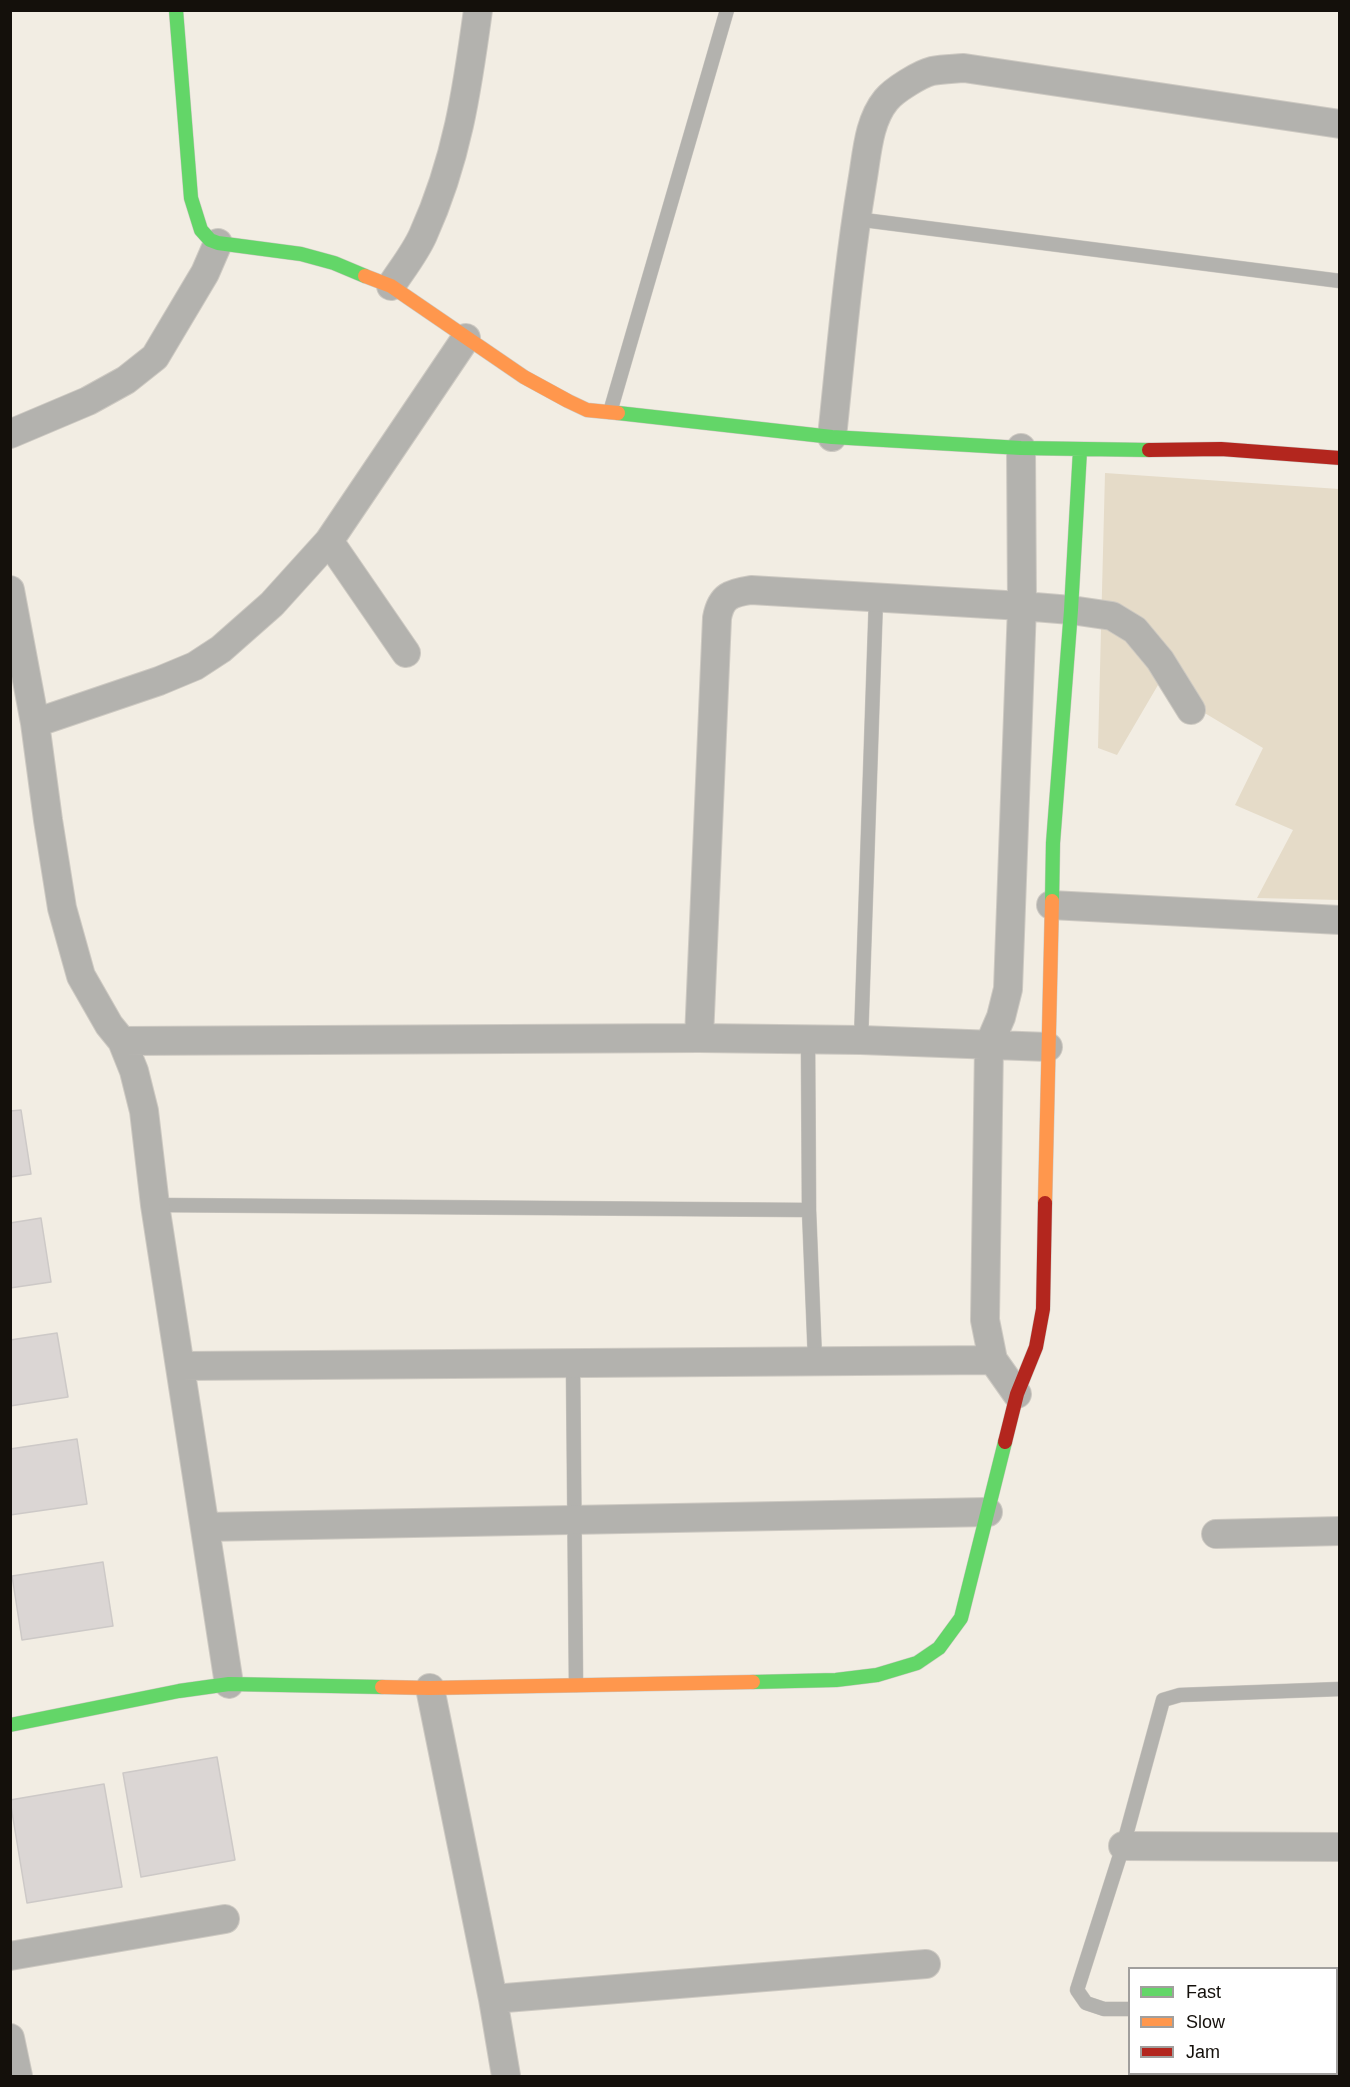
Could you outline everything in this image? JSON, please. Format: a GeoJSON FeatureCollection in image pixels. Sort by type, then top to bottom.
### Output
{"type":"FeatureCollection","features":[{"type":"Feature","properties":{"kind":"street"},"geometry":{"type":"LineString","coordinates":[[176,10],[190,198],[201,230],[210,240],[301,255],[334,263],[391,286],[524,377],[587,410],[832,437],[1080,450],[1221,449],[1340,458]]}},
{"type":"Feature","properties":{"kind":"street"},"geometry":{"type":"LineString","coordinates":[[391,286],[422,237],[448,173],[466,102],[478,10]]}},
{"type":"Feature","properties":{"kind":"street"},"geometry":{"type":"LineString","coordinates":[[832,437],[856,219],[872,129],[878,112],[887,98],[897,90],[929,72],[964,68],[1340,124]]}},
{"type":"Feature","properties":{"kind":"street"},"geometry":{"type":"LineString","coordinates":[[10,434],[88,401],[126,380],[155,357],[205,273],[218,243]]}},
{"type":"Feature","properties":{"kind":"street"},"geometry":{"type":"LineString","coordinates":[[35,723],[159,681],[195,666],[221,649],[272,604],[329,541],[466,338]]}},
{"type":"Feature","properties":{"kind":"street"},"geometry":{"type":"LineString","coordinates":[[1017,1394],[993,1360],[985,1320],[989,1045],[1001,1017],[1008,989],[1022,606],[1021,448]]}},
{"type":"Feature","properties":{"kind":"street"},"geometry":{"type":"LineString","coordinates":[[10,1725],[179,1691],[229,1684],[430,1688],[836,1680],[901,1669],[921,1661],[937,1650],[949,1637],[961,1617],[1017,1394],[1036,1347],[1043,1309],[1053,843],[1071,610],[1080,450]]}},
{"type":"Feature","properties":{"kind":"street"},"geometry":{"type":"LineString","coordinates":[[329,541],[406,653]]}},
{"type":"Feature","properties":{"kind":"street"},"geometry":{"type":"LineString","coordinates":[[10,590],[35,723],[62,908],[81,976],[104,1017],[122,1041],[134,1071],[144,1111],[155,1205],[229,1684]]}},
{"type":"Feature","properties":{"kind":"street"},"geometry":{"type":"LineString","coordinates":[[699,1038],[719,607],[725,598],[735,592],[751,590],[1022,606],[1112,616],[1135,630],[1160,660],[1191,710]]}},
{"type":"Feature","properties":{"kind":"street"},"geometry":{"type":"LineString","coordinates":[[1051,905],[1340,920]]}},
{"type":"Feature","properties":{"kind":"street"},"geometry":{"type":"LineString","coordinates":[[122,1041],[699,1038],[861,1040],[1048,1047]]}},
{"type":"Feature","properties":{"kind":"street"},"geometry":{"type":"LineString","coordinates":[[180,1366],[993,1360]]}},
{"type":"Feature","properties":{"kind":"street"},"geometry":{"type":"LineString","coordinates":[[205,1527],[988,1512]]}},
{"type":"Feature","properties":{"kind":"street"},"geometry":{"type":"LineString","coordinates":[[1216,1534],[1340,1531]]}},
{"type":"Feature","properties":{"kind":"street"},"geometry":{"type":"LineString","coordinates":[[430,1688],[493,1999],[506,2076]]}},
{"type":"Feature","properties":{"kind":"street"},"geometry":{"type":"LineString","coordinates":[[1123,1846],[1340,1847]]}},
{"type":"Feature","properties":{"kind":"street"},"geometry":{"type":"LineString","coordinates":[[10,1956],[225,1919]]}},
{"type":"Feature","properties":{"kind":"street"},"geometry":{"type":"LineString","coordinates":[[493,1999],[926,1964]]}},
{"type":"Feature","properties":{"kind":"street"},"geometry":{"type":"LineString","coordinates":[[10,2038],[18,2076]]}},
{"type":"Feature","properties":{"kind":"lane"},"geometry":{"type":"LineString","coordinates":[[610,413],[727,10]]}},
{"type":"Feature","properties":{"kind":"lane"},"geometry":{"type":"LineString","coordinates":[[856,219],[1340,281]]}},
{"type":"Feature","properties":{"kind":"lane"},"geometry":{"type":"LineString","coordinates":[[861,1040],[876,598]]}},
{"type":"Feature","properties":{"kind":"lane"},"geometry":{"type":"LineString","coordinates":[[808,1040],[809,1210],[815,1360]]}},
{"type":"Feature","properties":{"kind":"lane"},"geometry":{"type":"LineString","coordinates":[[155,1205],[809,1210]]}},
{"type":"Feature","properties":{"kind":"lane"},"geometry":{"type":"LineString","coordinates":[[573,1364],[576,1684]]}},
{"type":"Feature","properties":{"kind":"lane"},"geometry":{"type":"LineString","coordinates":[[1128,2009],[1104,2009],[1086,2003],[1077,1990],[1123,1846],[1163,1700],[1180,1695],[1340,1689]]}},
{"type":"Feature","properties":{"kind":"shaded area"},"geometry":{"type":"Polygon","coordinates":[[[1105,473],[1339,489],[1339,900],[1257,898],[1293,830],[1235,805],[1263,748],[1158,685],[1117,755],[1098,748],[1105,473]]]}},
{"type":"Feature","properties":{"kind":"building"},"geometry":{"type":"Polygon","coordinates":[[[21,1110],[31,1174],[10,1177],[10,1111],[21,1110]]]}},
{"type":"Feature","properties":{"kind":"building"},"geometry":{"type":"Polygon","coordinates":[[[41,1218],[51,1282],[10,1288],[10,1223],[41,1218]]]}},
{"type":"Feature","properties":{"kind":"building"},"geometry":{"type":"Polygon","coordinates":[[[57,1333],[68,1397],[10,1406],[10,1340],[57,1333]]]}},
{"type":"Feature","properties":{"kind":"building"},"geometry":{"type":"Polygon","coordinates":[[[77,1439],[87,1504],[10,1515],[10,1449],[77,1439]]]}},
{"type":"Feature","properties":{"kind":"building"},"geometry":{"type":"Polygon","coordinates":[[[103,1562],[113,1626],[22,1640],[12,1576],[103,1562]]]}},
{"type":"Feature","properties":{"kind":"building"},"geometry":{"type":"Polygon","coordinates":[[[217,1757],[235,1860],[141,1877],[123,1773],[217,1757]]]}},
{"type":"Feature","properties":{"kind":"building"},"geometry":{"type":"Polygon","coordinates":[[[104,1784],[122,1887],[27,1903],[10,1800],[104,1784]]]}},
{"type":"Feature","properties":{"kind":"traffic: fast"},"geometry":{"type":"LineString","coordinates":[[176,10],[191,198],[201,230],[210,240],[218,243],[301,254],[334,263],[365,276]]}},
{"type":"Feature","properties":{"kind":"traffic: fast"},"geometry":{"type":"LineString","coordinates":[[618,413],[832,437],[1021,448],[1149,450]]}},
{"type":"Feature","properties":{"kind":"traffic: fast"},"geometry":{"type":"LineString","coordinates":[[1052,901],[1053,843],[1071,610],[1080,450]]}},
{"type":"Feature","properties":{"kind":"traffic: fast"},"geometry":{"type":"LineString","coordinates":[[753,1682],[836,1680],[877,1675],[917,1663],[939,1648],[961,1618],[1005,1442]]}},
{"type":"Feature","properties":{"kind":"traffic: fast"},"geometry":{"type":"LineString","coordinates":[[10,1725],[179,1691],[229,1684],[382,1687]]}},
{"type":"Feature","properties":{"kind":"traffic: slow"},"geometry":{"type":"LineString","coordinates":[[365,276],[391,286],[524,377],[568,401],[587,410],[618,413]]}},
{"type":"Feature","properties":{"kind":"traffic: slow"},"geometry":{"type":"LineString","coordinates":[[1045,1203],[1052,901]]}},
{"type":"Feature","properties":{"kind":"traffic: slow"},"geometry":{"type":"LineString","coordinates":[[382,1687],[753,1682]]}},
{"type":"Feature","properties":{"kind":"traffic: jam"},"geometry":{"type":"LineString","coordinates":[[1149,450],[1221,449],[1340,458]]}},
{"type":"Feature","properties":{"kind":"traffic: jam"},"geometry":{"type":"LineString","coordinates":[[1005,1442],[1017,1394],[1036,1347],[1043,1309],[1045,1203]]}}]}
